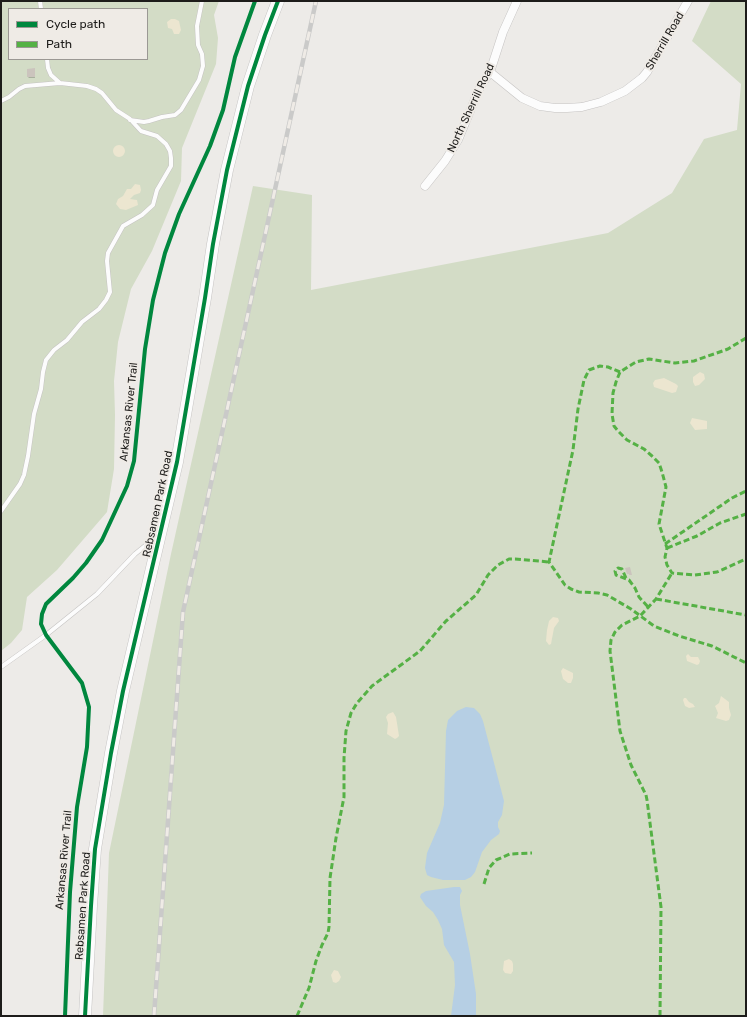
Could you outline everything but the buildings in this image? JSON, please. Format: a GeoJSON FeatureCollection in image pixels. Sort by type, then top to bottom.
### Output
{"type":"FeatureCollection","features":[{"type":"Feature","properties":{"kind":"street","name":"Rebsamen Park Road"},"geometry":{"type":"LineString","coordinates":[[85,1016],[95,849],[111,753],[123,691],[177,462],[227,170],[248,86],[278,1]]}},
{"type":"Feature","properties":{"kind":"street","name":"North Sherrill Road"},"geometry":{"type":"LineString","coordinates":[[425,186],[445,161],[458,140],[480,87],[490,72],[503,32],[517,1]]}},
{"type":"Feature","properties":{"kind":"street","name":"Sherrill Road"},"geometry":{"type":"LineString","coordinates":[[490,72],[522,98],[540,106],[567,108],[582,107],[601,102],[625,91],[642,78],[647,72],[688,1]]}},
{"type":"Feature","properties":{"kind":"lane"},"geometry":{"type":"LineString","coordinates":[[130,120],[144,122],[175,115],[181,110],[199,80],[203,66],[202,54],[198,45],[197,26],[202,1]]}},
{"type":"Feature","properties":{"kind":"lane"},"geometry":{"type":"LineString","coordinates":[[47,60],[48,68],[52,75],[60,83]]}},
{"type":"Feature","properties":{"kind":"lane"},"geometry":{"type":"LineString","coordinates":[[1,101],[25,86],[60,83],[77,84],[96,89],[102,93],[116,110],[130,120],[141,131],[157,136],[166,144],[170,151],[171,166],[158,190],[153,204],[142,215],[123,226],[108,253],[107,262],[110,292],[106,300],[99,309],[82,322],[67,340],[54,350],[46,360],[41,389],[34,414],[24,475],[20,484],[1,512]]}},
{"type":"Feature","properties":{"kind":"lane"},"geometry":{"type":"LineString","coordinates":[[1,667],[46,635],[91,599],[135,554],[161,533]]}},
{"type":"Feature","properties":{"kind":"green space"},"geometry":{"type":"Polygon","coordinates":[[[1,1],[219,1],[214,15],[218,38],[216,64],[182,148],[181,181],[152,251],[131,289],[118,342],[114,381],[114,469],[107,512],[57,570],[27,597],[22,630],[11,643],[1,651],[1,1]]]}},
{"type":"Feature","properties":{"kind":"green space"},"geometry":{"type":"Polygon","coordinates":[[[711,1],[746,1],[746,1016],[103,1016],[109,853],[171,554],[253,186],[312,195],[311,290],[608,233],[672,193],[704,139],[737,130],[741,84],[692,41],[711,1]]]}},
{"type":"Feature","properties":{"kind":"sand"},"geometry":{"type":"Polygon","coordinates":[[[171,19],[179,21],[181,30],[179,34],[174,34],[172,29],[168,28],[167,22],[171,19]]]}},
{"type":"Feature","properties":{"kind":"sand"},"geometry":{"type":"Polygon","coordinates":[[[117,145],[121,145],[125,151],[121,157],[117,157],[113,153],[113,149],[117,145]]]}},
{"type":"Feature","properties":{"kind":"sand"},"geometry":{"type":"Polygon","coordinates":[[[135,184],[140,185],[140,193],[134,195],[130,199],[137,200],[138,205],[126,210],[120,209],[116,204],[118,199],[123,196],[127,189],[131,189],[135,184]]]}},
{"type":"Feature","properties":{"kind":"sand"},"geometry":{"type":"Polygon","coordinates":[[[700,372],[704,374],[705,379],[699,385],[695,386],[693,377],[700,372]]]}},
{"type":"Feature","properties":{"kind":"sand"},"geometry":{"type":"Polygon","coordinates":[[[664,378],[678,386],[676,392],[672,393],[654,387],[653,383],[655,380],[664,378]]]}},
{"type":"Feature","properties":{"kind":"sand"},"geometry":{"type":"Polygon","coordinates":[[[692,418],[707,421],[707,429],[695,430],[690,423],[692,418]]]}},
{"type":"Feature","properties":{"kind":"sand"},"geometry":{"type":"Polygon","coordinates":[[[553,617],[558,618],[559,621],[554,628],[551,644],[549,645],[546,641],[547,630],[549,621],[553,617]]]}},
{"type":"Feature","properties":{"kind":"sand"},"geometry":{"type":"Polygon","coordinates":[[[688,654],[691,657],[698,657],[700,661],[699,664],[697,665],[687,661],[686,656],[688,654]]]}},
{"type":"Feature","properties":{"kind":"sand"},"geometry":{"type":"Polygon","coordinates":[[[563,668],[573,673],[571,683],[568,683],[563,679],[561,671],[563,668]]]}},
{"type":"Feature","properties":{"kind":"sand"},"geometry":{"type":"Polygon","coordinates":[[[721,696],[729,702],[731,715],[729,720],[726,721],[716,718],[718,713],[715,706],[719,703],[721,696]]]}},
{"type":"Feature","properties":{"kind":"sand"},"geometry":{"type":"Polygon","coordinates":[[[686,698],[695,707],[689,708],[685,706],[683,700],[686,698]]]}},
{"type":"Feature","properties":{"kind":"sand"},"geometry":{"type":"Polygon","coordinates":[[[393,712],[396,717],[399,736],[395,739],[387,734],[388,723],[386,717],[388,714],[393,712]]]}},
{"type":"Feature","properties":{"kind":"sand"},"geometry":{"type":"Polygon","coordinates":[[[509,959],[513,964],[513,971],[511,974],[505,973],[503,970],[504,961],[509,959]]]}},
{"type":"Feature","properties":{"kind":"sand"},"geometry":{"type":"Polygon","coordinates":[[[334,970],[338,971],[341,977],[336,983],[333,982],[331,975],[334,970]]]}},
{"type":"Feature","properties":{"kind":"water"},"geometry":{"type":"Polygon","coordinates":[[[466,707],[474,708],[480,714],[483,721],[504,801],[502,815],[498,822],[500,831],[499,834],[491,840],[482,852],[475,872],[471,877],[465,880],[443,880],[427,875],[425,868],[427,853],[440,823],[444,805],[446,731],[448,720],[457,711],[466,707]]]}},
{"type":"Feature","properties":{"kind":"water"},"geometry":{"type":"Polygon","coordinates":[[[460,887],[462,891],[460,895],[460,905],[476,994],[476,1016],[451,1016],[455,985],[454,962],[444,945],[442,929],[438,920],[420,897],[421,894],[426,891],[460,887]]]}},
{"type":"Feature","properties":{"kind":"railway"},"geometry":{"type":"LineString","coordinates":[[154,1016],[183,612],[316,1]]}},
{"type":"Feature","properties":{"kind":"marked path"},"geometry":{"type":"LineString","coordinates":[[746,338],[728,349],[694,361],[675,363],[649,359],[636,362],[620,372],[613,393],[612,414],[614,426],[618,431],[627,440],[644,449],[659,463],[666,487],[659,524],[667,548],[665,557],[667,565],[672,573],[695,575],[717,572],[746,559]]}},
{"type":"Feature","properties":{"kind":"marked path"},"geometry":{"type":"LineString","coordinates":[[620,372],[608,367],[600,366],[589,370],[584,380],[578,409],[573,450],[549,562],[565,585],[571,589],[579,592],[607,595],[631,609],[654,626],[679,636],[712,646],[746,663]]}},
{"type":"Feature","properties":{"kind":"marked path"},"geometry":{"type":"LineString","coordinates":[[665,544],[732,498],[746,491]]}},
{"type":"Feature","properties":{"kind":"marked path"},"geometry":{"type":"LineString","coordinates":[[667,548],[697,536],[720,523],[746,514]]}},
{"type":"Feature","properties":{"kind":"marked path"},"geometry":{"type":"LineString","coordinates":[[297,1016],[309,988],[316,961],[328,933],[330,878],[344,797],[346,731],[351,713],[357,703],[372,686],[420,651],[446,621],[476,595],[488,575],[498,565],[509,559],[549,562]]}},
{"type":"Feature","properties":{"kind":"marked path"},"geometry":{"type":"LineString","coordinates":[[626,578],[622,569],[618,568],[615,571],[616,575],[629,580],[639,597],[648,607]]}},
{"type":"Feature","properties":{"kind":"marked path"},"geometry":{"type":"LineString","coordinates":[[660,1016],[661,907],[647,800],[631,765],[620,731],[610,651],[611,640],[615,632],[622,625],[640,616],[656,599],[672,573]]}},
{"type":"Feature","properties":{"kind":"marked path"},"geometry":{"type":"LineString","coordinates":[[656,599],[746,615]]}},
{"type":"Feature","properties":{"kind":"marked path"},"geometry":{"type":"LineString","coordinates":[[484,884],[489,868],[496,860],[510,854],[532,853]]}},
{"type":"Feature","properties":{"kind":"cycle path","name":"Arkansas River Trail"},"geometry":{"type":"LineString","coordinates":[[65,1016],[70,892],[77,807],[87,747],[89,707],[82,683],[46,635],[41,624],[42,614],[46,604],[73,578],[86,563],[102,540],[127,486],[134,461],[145,349],[153,300],[165,253],[179,214],[210,146],[223,110],[235,57],[255,1]]}},
{"type":"Feature","properties":{"kind":"cycle path"},"geometry":{"type":"LineString","coordinates":[[85,1016],[95,849],[111,753],[123,691],[177,462],[213,244],[227,170],[248,86],[278,1]]}}]}
